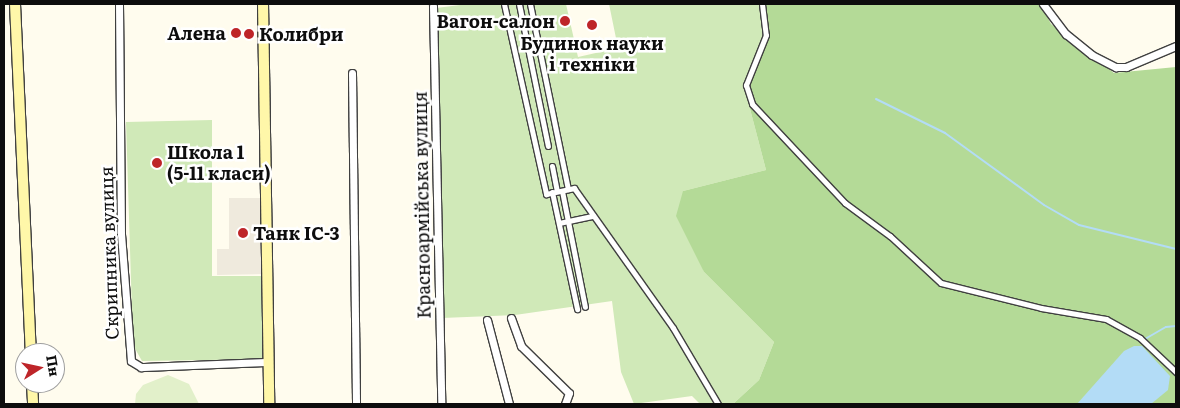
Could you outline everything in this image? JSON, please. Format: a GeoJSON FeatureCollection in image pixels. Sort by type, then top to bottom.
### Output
{"type":"FeatureCollection","features":[{"type":"Feature","properties":{"kind":"main road"},"geometry":{"type":"LineString","coordinates":[[15,4],[31,343]]}},
{"type":"Feature","properties":{"kind":"main road"},"geometry":{"type":"LineString","coordinates":[[263,4],[269,404]]}},
{"type":"Feature","properties":{"kind":"street","name":"Скрипника вулиця"},"geometry":{"type":"LineString","coordinates":[[119,4],[121,234],[131,361],[141,367],[268,362]]}},
{"type":"Feature","properties":{"kind":"street"},"geometry":{"type":"LineString","coordinates":[[504,4],[546,194],[574,188],[674,328],[718,404]]}},
{"type":"Feature","properties":{"kind":"street"},"geometry":{"type":"LineString","coordinates":[[518,4],[548,146]]}},
{"type":"Feature","properties":{"kind":"street"},"geometry":{"type":"LineString","coordinates":[[530,4],[568,189]]}},
{"type":"Feature","properties":{"kind":"street"},"geometry":{"type":"LineString","coordinates":[[762,4],[766,35],[746,85],[752,104],[845,203],[890,236],[941,283],[1040,308],[1106,319],[1140,338],[1176,372]]}},
{"type":"Feature","properties":{"kind":"street"},"geometry":{"type":"LineString","coordinates":[[1043,4],[1066,34],[1092,55],[1116,67],[1126,67],[1176,46]]}},
{"type":"Feature","properties":{"kind":"street","name":"Красноармійська вулиця"},"geometry":{"type":"LineString","coordinates":[[433,6],[441,404]]}},
{"type":"Feature","properties":{"kind":"street"},"geometry":{"type":"LineString","coordinates":[[352,73],[356,404]]}},
{"type":"Feature","properties":{"kind":"street"},"geometry":{"type":"LineString","coordinates":[[552,166],[557,192],[559,223],[576,308]]}},
{"type":"Feature","properties":{"kind":"street"},"geometry":{"type":"LineString","coordinates":[[557,192],[568,221],[585,306]]}},
{"type":"Feature","properties":{"kind":"street"},"geometry":{"type":"LineString","coordinates":[[559,223],[594,216]]}},
{"type":"Feature","properties":{"kind":"street"},"geometry":{"type":"LineString","coordinates":[[511,318],[521,346],[568,393],[565,404]]}},
{"type":"Feature","properties":{"kind":"street"},"geometry":{"type":"LineString","coordinates":[[487,320],[509,404]]}},
{"type":"Feature","properties":{"kind":"green space"},"geometry":{"type":"Polygon","coordinates":[[[468,4],[566,4],[578,57],[618,48],[609,4],[760,4],[764,30],[744,86],[766,170],[683,191],[704,272],[774,342],[759,380],[733,404],[700,404],[692,396],[634,404],[621,372],[612,301],[515,315],[442,318],[436,8],[468,4]]]}},
{"type":"Feature","properties":{"kind":"green space"},"geometry":{"type":"Polygon","coordinates":[[[760,4],[1041,4],[1051,24],[1114,73],[1176,67],[1176,404],[733,404],[759,380],[774,342],[704,272],[676,216],[683,191],[766,170],[744,86],[764,30],[760,4]]]}},
{"type":"Feature","properties":{"kind":"green space"},"geometry":{"type":"Polygon","coordinates":[[[212,120],[212,276],[264,276],[265,359],[142,361],[133,345],[126,122],[212,120]]]}},
{"type":"Feature","properties":{"kind":"green space"},"geometry":{"type":"Polygon","coordinates":[[[168,375],[189,384],[199,404],[135,404],[136,394],[143,385],[168,375]]]}},
{"type":"Feature","properties":{"kind":"shaded area"},"geometry":{"type":"Polygon","coordinates":[[[229,198],[263,198],[263,274],[217,275],[217,249],[229,249],[229,198]]]}},
{"type":"Feature","properties":{"kind":"water"},"geometry":{"type":"Polygon","coordinates":[[[1134,346],[1142,346],[1170,376],[1168,390],[1151,404],[1077,404],[1124,351],[1134,346]]]}},
{"type":"Feature","properties":{"kind":"waterway"},"geometry":{"type":"LineString","coordinates":[[876,99],[945,133],[1044,205],[1079,225],[1176,249]]}},
{"type":"Feature","properties":{"kind":"waterway"},"geometry":{"type":"LineString","coordinates":[[1145,339],[1166,327],[1176,326]]}},
{"type":"Feature","properties":{"kind":"place","name":"Вагон-салон"},"geometry":{"type":"Point","coordinates":[565,21]}},
{"type":"Feature","properties":{"kind":"place","name":"Будинок науки і техніки"},"geometry":{"type":"Point","coordinates":[592,25]}},
{"type":"Feature","properties":{"kind":"place","name":"Алена"},"geometry":{"type":"Point","coordinates":[236,33]}},
{"type":"Feature","properties":{"kind":"place","name":"Колибри"},"geometry":{"type":"Point","coordinates":[249,34]}},
{"type":"Feature","properties":{"kind":"place","name":"Школа 1 (5-11 класи)"},"geometry":{"type":"Point","coordinates":[157,163]}},
{"type":"Feature","properties":{"kind":"place","name":"Танк ІС-3"},"geometry":{"type":"Point","coordinates":[243,233]}}]}
